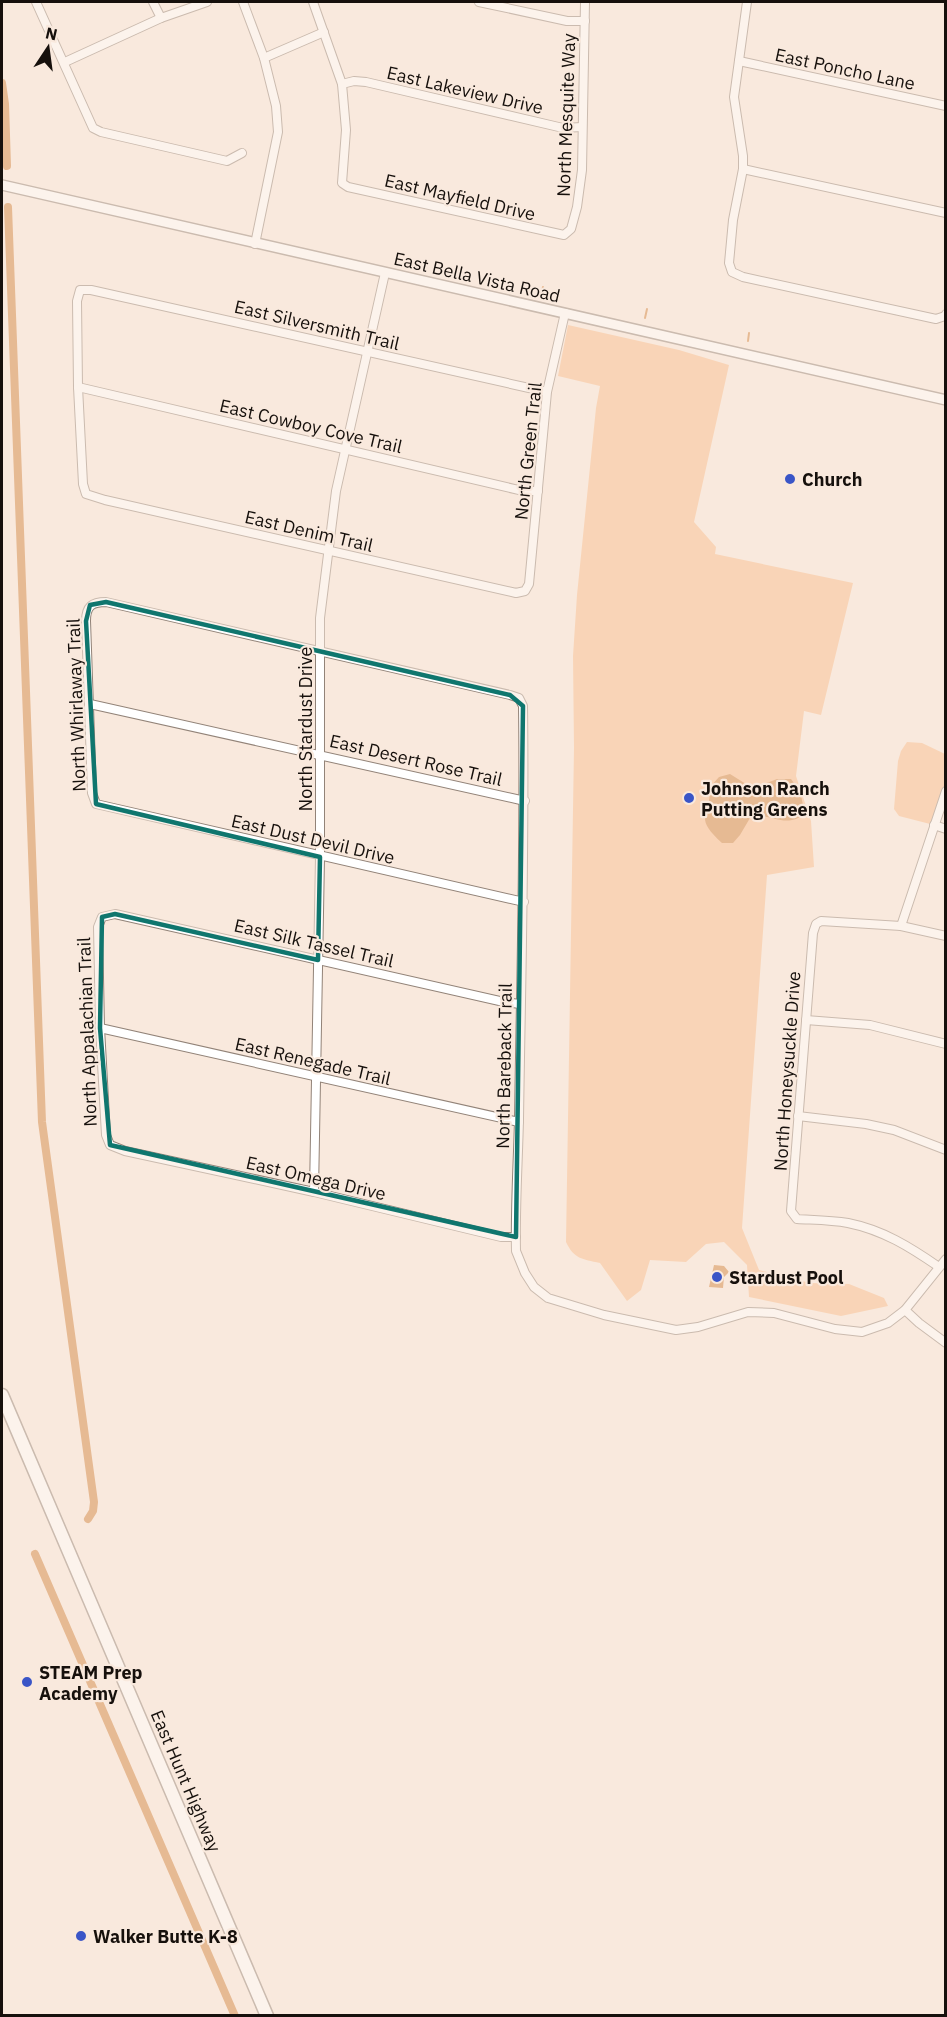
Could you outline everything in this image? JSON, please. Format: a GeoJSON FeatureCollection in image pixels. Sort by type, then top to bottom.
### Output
{"type":"FeatureCollection","features":[{"type":"Feature","properties":{"kind":"main road","name":"East Hunt Highway"},"geometry":{"type":"LineString","coordinates":[[2,1395],[267,2016]]}},
{"type":"Feature","properties":{"kind":"street"},"geometry":{"type":"LineString","coordinates":[[36,2],[93,128],[101,132],[227,161],[242,153]]}},
{"type":"Feature","properties":{"kind":"street"},"geometry":{"type":"LineString","coordinates":[[153,2],[161,18]]}},
{"type":"Feature","properties":{"kind":"street"},"geometry":{"type":"LineString","coordinates":[[65,62],[161,18],[207,2]]}},
{"type":"Feature","properties":{"kind":"street"},"geometry":{"type":"LineString","coordinates":[[243,2],[264,58],[276,106],[278,132],[255,244]]}},
{"type":"Feature","properties":{"kind":"street"},"geometry":{"type":"LineString","coordinates":[[313,2],[342,84]]}},
{"type":"Feature","properties":{"kind":"street"},"geometry":{"type":"LineString","coordinates":[[479,2],[567,21],[585,21]]}},
{"type":"Feature","properties":{"kind":"street","name":"North Mesquite Way"},"geometry":{"type":"LineString","coordinates":[[571,229],[577,207],[582,170],[585,2]]}},
{"type":"Feature","properties":{"kind":"street"},"geometry":{"type":"LineString","coordinates":[[747,2],[734,97],[743,170],[733,220],[729,263],[732,272],[936,319],[945,315]]}},
{"type":"Feature","properties":{"kind":"street"},"geometry":{"type":"LineString","coordinates":[[264,58],[324,32]]}},
{"type":"Feature","properties":{"kind":"street","name":"East Poncho Lane"},"geometry":{"type":"LineString","coordinates":[[739,61],[945,106]]}},
{"type":"Feature","properties":{"kind":"street","name":"East Lakeview Drive"},"geometry":{"type":"LineString","coordinates":[[342,84],[354,81],[366,82],[563,128],[582,127]]}},
{"type":"Feature","properties":{"kind":"street","name":"East Mayfield Drive"},"geometry":{"type":"LineString","coordinates":[[342,84],[346,130],[342,183],[348,187],[564,235],[571,229]]}},
{"type":"Feature","properties":{"kind":"street"},"geometry":{"type":"LineString","coordinates":[[743,170],[945,213]]}},
{"type":"Feature","properties":{"kind":"street","name":"East Bella Vista Road"},"geometry":{"type":"LineString","coordinates":[[2,185],[945,400]]}},
{"type":"Feature","properties":{"kind":"street","name":"North Stardust Drive"},"geometry":{"type":"LineString","coordinates":[[314,1192],[320,857],[320,618],[334,503],[385,273]]}},
{"type":"Feature","properties":{"kind":"street","name":"East Silversmith Trail"},"geometry":{"type":"LineString","coordinates":[[78,387],[77,301],[80,290],[91,290],[547,392]]}},
{"type":"Feature","properties":{"kind":"street","name":"North Green Trail"},"geometry":{"type":"LineString","coordinates":[[525,591],[529,584],[547,392],[565,313]]}},
{"type":"Feature","properties":{"kind":"street","name":"East Cowboy Cove Trail"},"geometry":{"type":"LineString","coordinates":[[78,387],[523,491],[538,491]]}},
{"type":"Feature","properties":{"kind":"street","name":"East Denim Trail"},"geometry":{"type":"LineString","coordinates":[[78,387],[82,484],[86,494],[516,593],[525,591]]}},
{"type":"Feature","properties":{"kind":"street","name":"North Whirlaway Trail"},"geometry":{"type":"LineString","coordinates":[[96,804],[92,793],[86,612],[90,605],[95,602],[106,602],[319,650]]}},
{"type":"Feature","properties":{"kind":"street","name":"North Bareback Trail"},"geometry":{"type":"LineString","coordinates":[[319,650],[510,695],[519,698],[524,706],[524,902],[516,1251],[534,1287],[548,1298],[604,1316],[670,1329],[698,1327],[748,1312],[774,1313],[836,1329],[862,1332],[888,1323],[905,1310],[945,1259]]}},
{"type":"Feature","properties":{"kind":"street","name":"East Desert Rose Trail"},"geometry":{"type":"LineString","coordinates":[[90,704],[525,801]]}},
{"type":"Feature","properties":{"kind":"street"},"geometry":{"type":"LineString","coordinates":[[945,791],[902,926],[945,936]]}},
{"type":"Feature","properties":{"kind":"street","name":"East Dust Devil Drive"},"geometry":{"type":"LineString","coordinates":[[96,804],[524,902]]}},
{"type":"Feature","properties":{"kind":"street"},"geometry":{"type":"LineString","coordinates":[[934,825],[945,829]]}},
{"type":"Feature","properties":{"kind":"street","name":"East Silk Tassel Trail"},"geometry":{"type":"LineString","coordinates":[[102,917],[115,914],[520,1004]]}},
{"type":"Feature","properties":{"kind":"street","name":"North Appalachian Trail"},"geometry":{"type":"LineString","coordinates":[[102,917],[98,927],[100,1028],[106,1135],[110,1145]]}},
{"type":"Feature","properties":{"kind":"street","name":"North Honeysuckle Drive"},"geometry":{"type":"LineString","coordinates":[[902,926],[821,921],[816,924],[813,933],[791,1211],[797,1219],[846,1223],[872,1229],[906,1244],[939,1267]]}},
{"type":"Feature","properties":{"kind":"street"},"geometry":{"type":"LineString","coordinates":[[806,1020],[870,1025],[945,1044]]}},
{"type":"Feature","properties":{"kind":"street","name":"East Renegade Trail"},"geometry":{"type":"LineString","coordinates":[[100,1028],[519,1122]]}},
{"type":"Feature","properties":{"kind":"street"},"geometry":{"type":"LineString","coordinates":[[798,1116],[875,1126],[902,1133],[945,1150]]}},
{"type":"Feature","properties":{"kind":"street","name":"East Omega Drive"},"geometry":{"type":"LineString","coordinates":[[110,1145],[125,1151],[314,1192],[501,1237],[516,1237]]}},
{"type":"Feature","properties":{"kind":"street"},"geometry":{"type":"LineString","coordinates":[[905,1310],[945,1343]]}},
{"type":"Feature","properties":{"kind":"highlighted area"},"geometry":{"type":"Polygon","coordinates":[[[106,602],[319,650],[510,695],[523,706],[516,1237],[110,1145],[100,1028],[102,917],[115,914],[318,960],[320,857],[96,804],[86,621],[90,605],[106,602]]]}},
{"type":"Feature","properties":{"kind":"shaded area","name":"Johnson Ranch Putting Greens"},"geometry":{"type":"Polygon","coordinates":[[[568,325],[679,350],[729,365],[694,522],[716,547],[715,554],[853,583],[821,715],[804,711],[796,776],[811,821],[814,867],[767,875],[742,1228],[759,1270],[810,1283],[849,1284],[884,1298],[888,1306],[841,1316],[749,1297],[747,1265],[724,1242],[706,1244],[686,1262],[650,1260],[641,1290],[627,1301],[600,1263],[579,1257],[572,1252],[566,1242],[574,748],[573,656],[577,595],[600,386],[558,376],[568,325]]]}},
{"type":"Feature","properties":{"kind":"shaded area"},"geometry":{"type":"Polygon","coordinates":[[[907,742],[922,743],[945,754],[945,791],[934,825],[899,816],[894,809],[898,761],[907,742]]]}},
{"type":"Feature","properties":{"kind":"shaded area"},"geometry":{"type":"Polygon","coordinates":[[[730,774],[746,784],[761,785],[777,779],[791,779],[800,791],[805,814],[790,820],[758,816],[750,818],[733,843],[722,843],[708,827],[705,816],[710,787],[719,777],[730,774]]]}},
{"type":"Feature","properties":{"kind":"shaded area","name":"Stardust Pool"},"geometry":{"type":"Polygon","coordinates":[[[714,1265],[724,1266],[729,1272],[724,1277],[723,1288],[709,1287],[714,1265]]]}},
{"type":"Feature","properties":{"kind":"waterway"},"geometry":{"type":"LineString","coordinates":[[2,83],[7,166]]}},
{"type":"Feature","properties":{"kind":"waterway"},"geometry":{"type":"LineString","coordinates":[[8,207],[42,1122],[94,1502],[93,1511],[88,1519]]}},
{"type":"Feature","properties":{"kind":"waterway"},"geometry":{"type":"LineString","coordinates":[[541,298],[543,287]]}},
{"type":"Feature","properties":{"kind":"waterway"},"geometry":{"type":"LineString","coordinates":[[645,318],[647,309]]}},
{"type":"Feature","properties":{"kind":"waterway"},"geometry":{"type":"LineString","coordinates":[[748,341],[749,333]]}},
{"type":"Feature","properties":{"kind":"waterway"},"geometry":{"type":"LineString","coordinates":[[35,1554],[235,2016]]}},
{"type":"Feature","properties":{"kind":"place","name":"Church"},"geometry":{"type":"Point","coordinates":[790,479]}},
{"type":"Feature","properties":{"kind":"place","name":"Johnson Ranch Putting Greens"},"geometry":{"type":"Point","coordinates":[689,798]}},
{"type":"Feature","properties":{"kind":"place","name":"Stardust Pool"},"geometry":{"type":"Point","coordinates":[717,1277]}},
{"type":"Feature","properties":{"kind":"place","name":"STEAM Prep Academy"},"geometry":{"type":"Point","coordinates":[27,1682]}},
{"type":"Feature","properties":{"kind":"place","name":"Walker Butte K-8"},"geometry":{"type":"Point","coordinates":[81,1936]}}]}
